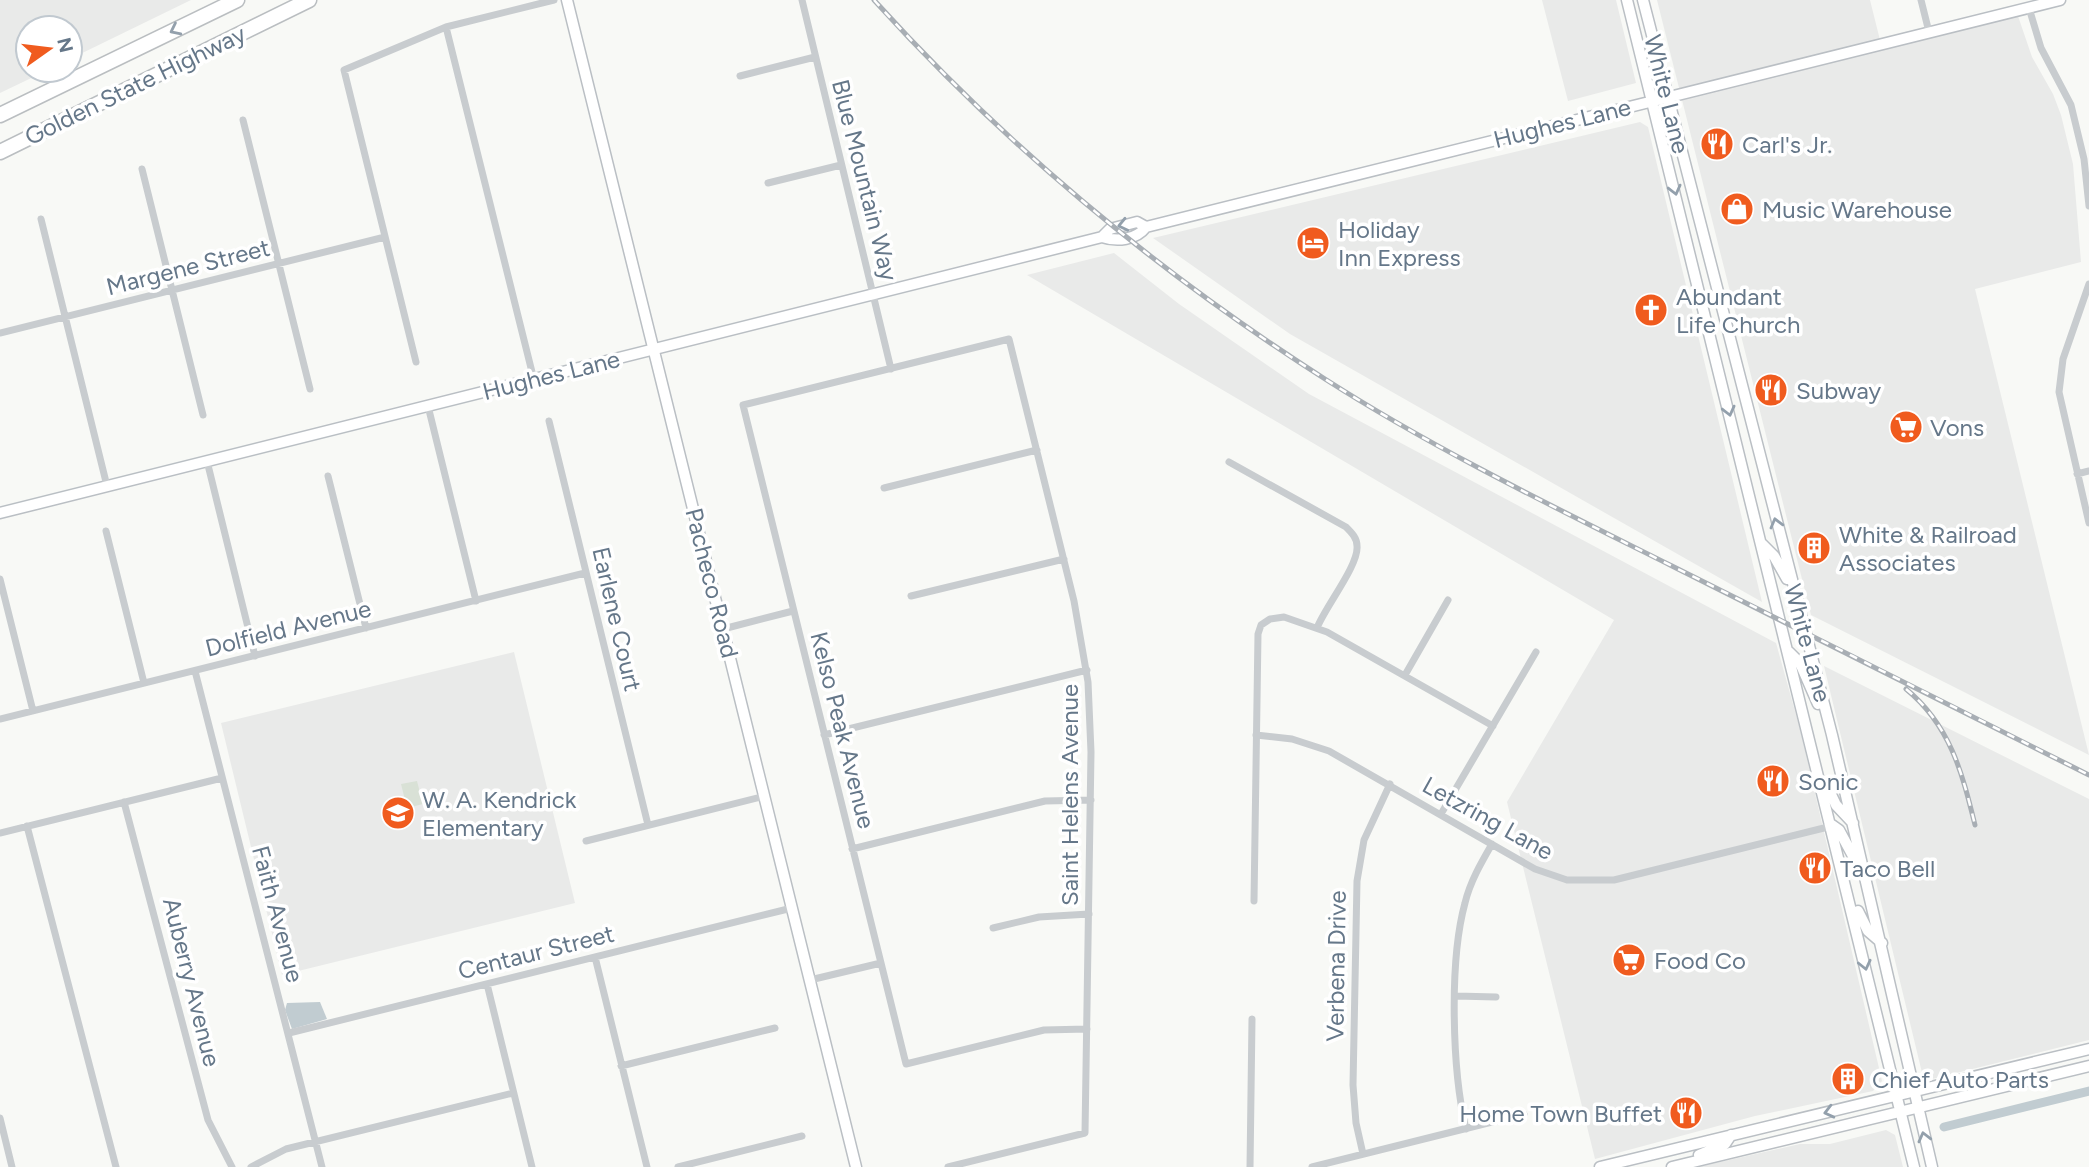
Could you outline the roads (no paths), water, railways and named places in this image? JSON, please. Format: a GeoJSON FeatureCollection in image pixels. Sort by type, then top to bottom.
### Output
{"type":"FeatureCollection","features":[{"type":"Feature","properties":{"kind":"highway","name":"Golden State Highway"},"geometry":{"type":"LineString","coordinates":[[0,115],[237,0]]}},
{"type":"Feature","properties":{"kind":"highway","name":"Golden State Highway"},"geometry":{"type":"LineString","coordinates":[[0,152],[309,0]]}},
{"type":"Feature","properties":{"kind":"street"},"geometry":{"type":"LineString","coordinates":[[416,362],[344,69],[446,27],[554,0]]}},
{"type":"Feature","properties":{"kind":"street","name":"Pacheco Road"},"geometry":{"type":"LineString","coordinates":[[567,0],[856,1167]]}},
{"type":"Feature","properties":{"kind":"street","name":"Blue Mountain Way"},"geometry":{"type":"LineString","coordinates":[[802,0],[891,369]]}},
{"type":"Feature","properties":{"kind":"street","name":"White Lane"},"geometry":{"type":"LineString","coordinates":[[1627,0],[1849,893],[1914,1167]]}},
{"type":"Feature","properties":{"kind":"street","name":"White Lane"},"geometry":{"type":"LineString","coordinates":[[1643,0],[1832,735],[1932,1167]]}},
{"type":"Feature","properties":{"kind":"street"},"geometry":{"type":"LineString","coordinates":[[1921,0],[1929,33]]}},
{"type":"Feature","properties":{"kind":"street","name":"Hughes Lane"},"geometry":{"type":"LineString","coordinates":[[0,513],[1101,237],[1115,241],[1140,234],[1146,227],[1929,33],[2025,6],[2060,0]]}},
{"type":"Feature","properties":{"kind":"street"},"geometry":{"type":"LineString","coordinates":[[2025,6],[2040,48],[2071,106],[2084,159],[2089,206]]}},
{"type":"Feature","properties":{"kind":"street"},"geometry":{"type":"LineString","coordinates":[[446,27],[534,380]]}},
{"type":"Feature","properties":{"kind":"street"},"geometry":{"type":"LineString","coordinates":[[740,76],[816,57]]}},
{"type":"Feature","properties":{"kind":"street"},"geometry":{"type":"LineString","coordinates":[[243,120],[310,389]]}},
{"type":"Feature","properties":{"kind":"street"},"geometry":{"type":"LineString","coordinates":[[768,183],[842,165]]}},
{"type":"Feature","properties":{"kind":"street"},"geometry":{"type":"LineString","coordinates":[[142,169],[203,415]]}},
{"type":"Feature","properties":{"kind":"street"},"geometry":{"type":"LineString","coordinates":[[41,219],[107,486]]}},
{"type":"Feature","properties":{"kind":"street","name":"Margene Street"},"geometry":{"type":"LineString","coordinates":[[0,333],[385,237]]}},
{"type":"Feature","properties":{"kind":"street"},"geometry":{"type":"LineString","coordinates":[[2089,284],[2060,376],[2061,408],[2089,523]]}},
{"type":"Feature","properties":{"kind":"street","name":"Saint Helens Avenue"},"geometry":{"type":"LineString","coordinates":[[891,369],[1009,339],[1064,559],[1087,670],[1091,713],[1085,1133],[948,1167]]}},
{"type":"Feature","properties":{"kind":"street","name":"Kelso Peak Avenue"},"geometry":{"type":"LineString","coordinates":[[891,369],[743,405],[906,1064],[1044,1030],[1087,1029]]}},
{"type":"Feature","properties":{"kind":"street"},"geometry":{"type":"LineString","coordinates":[[428,406],[476,601]]}},
{"type":"Feature","properties":{"kind":"street","name":"Earlene Court"},"geometry":{"type":"LineString","coordinates":[[549,421],[648,825]]}},
{"type":"Feature","properties":{"kind":"street"},"geometry":{"type":"LineString","coordinates":[[884,488],[1037,450]]}},
{"type":"Feature","properties":{"kind":"street"},"geometry":{"type":"LineString","coordinates":[[207,461],[255,656]]}},
{"type":"Feature","properties":{"kind":"street"},"geometry":{"type":"LineString","coordinates":[[1229,462],[1346,527],[1357,544],[1355,560],[1328,603],[1317,628]]}},
{"type":"Feature","properties":{"kind":"street"},"geometry":{"type":"LineString","coordinates":[[2077,474],[2089,471]]}},
{"type":"Feature","properties":{"kind":"street"},"geometry":{"type":"LineString","coordinates":[[328,476],[366,628]]}},
{"type":"Feature","properties":{"kind":"street"},"geometry":{"type":"LineString","coordinates":[[106,531],[144,683]]}},
{"type":"Feature","properties":{"kind":"street"},"geometry":{"type":"LineString","coordinates":[[1762,544],[1774,556],[1794,594]]}},
{"type":"Feature","properties":{"kind":"street"},"geometry":{"type":"LineString","coordinates":[[911,596],[1064,559]]}},
{"type":"Feature","properties":{"kind":"street","name":"Dolfield Avenue"},"geometry":{"type":"LineString","coordinates":[[0,719],[585,573]]}},
{"type":"Feature","properties":{"kind":"street"},"geometry":{"type":"LineString","coordinates":[[0,579],[33,711]]}},
{"type":"Feature","properties":{"kind":"street"},"geometry":{"type":"LineString","coordinates":[[1405,674],[1448,600]]}},
{"type":"Feature","properties":{"kind":"street"},"geometry":{"type":"LineString","coordinates":[[723,629],[793,611]]}},
{"type":"Feature","properties":{"kind":"street"},"geometry":{"type":"LineString","coordinates":[[1254,901],[1258,634],[1261,625],[1270,619],[1284,617],[1345,640],[1493,726]]}},
{"type":"Feature","properties":{"kind":"street"},"geometry":{"type":"LineString","coordinates":[[1789,651],[1800,663],[1832,735]]}},
{"type":"Feature","properties":{"kind":"street"},"geometry":{"type":"LineString","coordinates":[[1441,814],[1536,652]]}},
{"type":"Feature","properties":{"kind":"street"},"geometry":{"type":"LineString","coordinates":[[824,735],[1087,670]]}},
{"type":"Feature","properties":{"kind":"street","name":"Faith Avenue"},"geometry":{"type":"LineString","coordinates":[[195,671],[322,1167]]}},
{"type":"Feature","properties":{"kind":"street","name":"Letzring Lane"},"geometry":{"type":"LineString","coordinates":[[1256,736],[1312,744],[1345,758],[1549,875],[1598,882],[1832,825]]}},
{"type":"Feature","properties":{"kind":"street"},"geometry":{"type":"LineString","coordinates":[[1811,741],[1836,806],[1853,823]]}},
{"type":"Feature","properties":{"kind":"street"},"geometry":{"type":"LineString","coordinates":[[0,833],[222,778]]}},
{"type":"Feature","properties":{"kind":"street","name":"Verbena Drive"},"geometry":{"type":"LineString","coordinates":[[1363,1154],[1356,1123],[1353,1085],[1357,881],[1367,832],[1390,785]]}},
{"type":"Feature","properties":{"kind":"street"},"geometry":{"type":"LineString","coordinates":[[586,841],[765,796]]}},
{"type":"Feature","properties":{"kind":"street"},"geometry":{"type":"LineString","coordinates":[[852,849],[1045,801],[1091,800]]}},
{"type":"Feature","properties":{"kind":"street","name":"Auberry Avenue"},"geometry":{"type":"LineString","coordinates":[[124,802],[208,1120],[232,1167]]}},
{"type":"Feature","properties":{"kind":"street"},"geometry":{"type":"LineString","coordinates":[[1832,825],[1839,830],[1868,885]]}},
{"type":"Feature","properties":{"kind":"street"},"geometry":{"type":"LineString","coordinates":[[27,826],[116,1167]]}},
{"type":"Feature","properties":{"kind":"street"},"geometry":{"type":"LineString","coordinates":[[1466,1129],[1456,1077],[1458,943],[1462,912],[1470,886],[1492,844]]}},
{"type":"Feature","properties":{"kind":"street"},"geometry":{"type":"LineString","coordinates":[[1849,893],[1868,931],[1882,943]]}},
{"type":"Feature","properties":{"kind":"street","name":"Centaur Street"},"geometry":{"type":"LineString","coordinates":[[289,1033],[792,908]]}},
{"type":"Feature","properties":{"kind":"street"},"geometry":{"type":"LineString","coordinates":[[993,928],[1058,914],[1089,914]]}},
{"type":"Feature","properties":{"kind":"street"},"geometry":{"type":"LineString","coordinates":[[594,957],[647,1167]]}},
{"type":"Feature","properties":{"kind":"street"},"geometry":{"type":"LineString","coordinates":[[810,980],[881,963]]}},
{"type":"Feature","properties":{"kind":"street"},"geometry":{"type":"LineString","coordinates":[[486,984],[532,1167]]}},
{"type":"Feature","properties":{"kind":"street"},"geometry":{"type":"LineString","coordinates":[[1456,996],[1496,996]]}},
{"type":"Feature","properties":{"kind":"street"},"geometry":{"type":"LineString","coordinates":[[1250,1167],[1252,1019]]}},
{"type":"Feature","properties":{"kind":"street"},"geometry":{"type":"LineString","coordinates":[[621,1066],[775,1028]]}},
{"type":"Feature","properties":{"kind":"street"},"geometry":{"type":"LineString","coordinates":[[1600,1167],[2089,1049]]}},
{"type":"Feature","properties":{"kind":"street"},"geometry":{"type":"LineString","coordinates":[[1986,1091],[2027,1073],[2036,1062]]}},
{"type":"Feature","properties":{"kind":"street"},"geometry":{"type":"LineString","coordinates":[[1671,1167],[2089,1066]]}},
{"type":"Feature","properties":{"kind":"street"},"geometry":{"type":"LineString","coordinates":[[251,1167],[286,1149],[513,1093]]}},
{"type":"Feature","properties":{"kind":"street"},"geometry":{"type":"LineString","coordinates":[[1312,1167],[1524,1114]]}},
{"type":"Feature","properties":{"kind":"street"},"geometry":{"type":"LineString","coordinates":[[0,1118],[12,1167]]}},
{"type":"Feature","properties":{"kind":"street"},"geometry":{"type":"LineString","coordinates":[[1671,1167],[1726,1144],[1731,1135]]}},
{"type":"Feature","properties":{"kind":"street"},"geometry":{"type":"LineString","coordinates":[[678,1167],[802,1136]]}},
{"type":"Feature","properties":{"kind":"waterway"},"geometry":{"type":"LineString","coordinates":[[1944,1127],[2089,1091]]}},
{"type":"Feature","properties":{"kind":"railway"},"geometry":{"type":"LineString","coordinates":[[874,0],[977,106],[1087,204],[1203,296],[1325,379],[1409,430],[1496,477],[2089,775]]}},
{"type":"Feature","properties":{"kind":"railway"},"geometry":{"type":"LineString","coordinates":[[1906,689],[1934,718],[1944,734],[1959,768],[1975,825]]}},
{"type":"Feature","properties":{"kind":"place","name":"Carl's Jr."},"geometry":{"type":"Point","coordinates":[1717,144]}},
{"type":"Feature","properties":{"kind":"place","name":"Music Warehouse"},"geometry":{"type":"Point","coordinates":[1737,209]}},
{"type":"Feature","properties":{"kind":"place","name":"Holiday Inn Express"},"geometry":{"type":"Point","coordinates":[1313,243]}},
{"type":"Feature","properties":{"kind":"place","name":"Abundant Life Church"},"geometry":{"type":"Point","coordinates":[1651,310]}},
{"type":"Feature","properties":{"kind":"place","name":"Subway"},"geometry":{"type":"Point","coordinates":[1771,390]}},
{"type":"Feature","properties":{"kind":"place","name":"Vons"},"geometry":{"type":"Point","coordinates":[1906,427]}},
{"type":"Feature","properties":{"kind":"place","name":"White & Railroad Associates"},"geometry":{"type":"Point","coordinates":[1814,548]}},
{"type":"Feature","properties":{"kind":"place","name":"Sonic"},"geometry":{"type":"Point","coordinates":[1773,781]}},
{"type":"Feature","properties":{"kind":"place","name":"W. A. Kendrick Elementary"},"geometry":{"type":"Point","coordinates":[398,813]}},
{"type":"Feature","properties":{"kind":"place","name":"Taco Bell"},"geometry":{"type":"Point","coordinates":[1815,868]}},
{"type":"Feature","properties":{"kind":"place","name":"Food Co"},"geometry":{"type":"Point","coordinates":[1629,960]}},
{"type":"Feature","properties":{"kind":"place","name":"Chief Auto Parts"},"geometry":{"type":"Point","coordinates":[1848,1079]}},
{"type":"Feature","properties":{"kind":"place","name":"Home Town Buffet"},"geometry":{"type":"Point","coordinates":[1686,1113]}}]}
